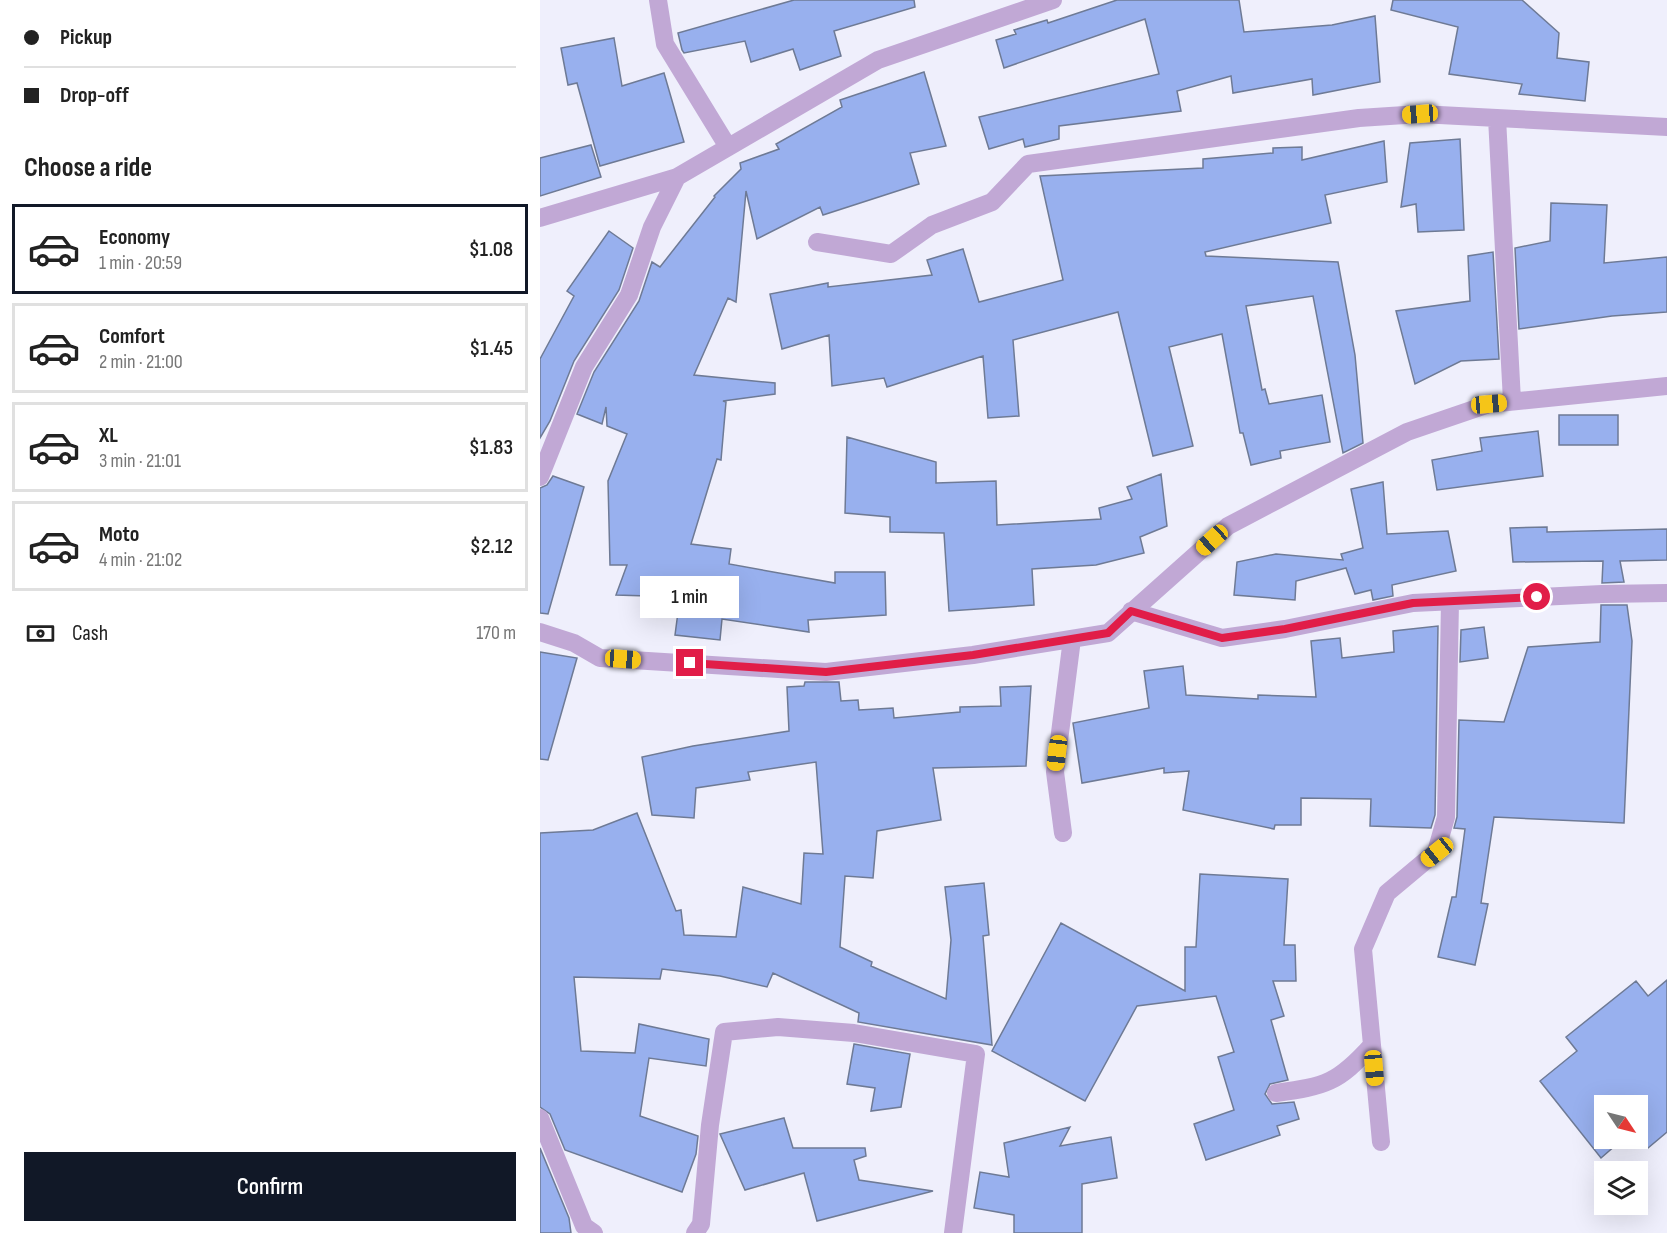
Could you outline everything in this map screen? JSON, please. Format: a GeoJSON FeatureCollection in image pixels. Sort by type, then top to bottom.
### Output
{"type":"FeatureCollection","features":[{"type":"Feature","properties":{"kind":"street"},"geometry":{"type":"LineString","coordinates":[[658,0],[665,44],[729,147]]}},
{"type":"Feature","properties":{"kind":"street"},"geometry":{"type":"LineString","coordinates":[[540,218],[677,177],[878,60],[1053,0]]}},
{"type":"Feature","properties":{"kind":"street"},"geometry":{"type":"LineString","coordinates":[[817,242],[891,254],[932,225],[992,202],[1028,164],[1359,118],[1420,114],[1667,127]]}},
{"type":"Feature","properties":{"kind":"street"},"geometry":{"type":"LineString","coordinates":[[1497,118],[1512,401]]}},
{"type":"Feature","properties":{"kind":"street"},"geometry":{"type":"LineString","coordinates":[[540,477],[584,367],[629,295],[652,227],[677,177]]}},
{"type":"Feature","properties":{"kind":"street"},"geometry":{"type":"LineString","coordinates":[[540,632],[574,643],[600,658],[826,672],[973,655],[1108,633],[1228,526],[1407,432],[1489,404],[1667,386]]}},
{"type":"Feature","properties":{"kind":"street"},"geometry":{"type":"LineString","coordinates":[[1131,611],[1222,638],[1285,629],[1413,603],[1667,593]]}},
{"type":"Feature","properties":{"kind":"street"},"geometry":{"type":"LineString","coordinates":[[1381,1142],[1363,949],[1387,893],[1437,852],[1446,817],[1450,602]]}},
{"type":"Feature","properties":{"kind":"street"},"geometry":{"type":"LineString","coordinates":[[1063,833],[1055,772],[1072,639]]}},
{"type":"Feature","properties":{"kind":"street"},"geometry":{"type":"LineString","coordinates":[[682,1233],[703,1230],[710,1125],[724,1032],[778,1027],[854,1033],[976,1054],[953,1233]]}},
{"type":"Feature","properties":{"kind":"street"},"geometry":{"type":"LineString","coordinates":[[1276,1093],[1313,1088],[1347,1073],[1372,1046]]}},
{"type":"Feature","properties":{"kind":"street"},"geometry":{"type":"LineString","coordinates":[[540,1118],[584,1226],[592,1232]]}},
{"type":"Feature","properties":{"kind":"building"},"geometry":{"type":"Polygon","coordinates":[[[794,0],[914,0],[915,7],[834,31],[841,56],[800,70],[793,49],[751,62],[745,41],[684,53],[682,50],[678,33],[794,0]]]}},
{"type":"Feature","properties":{"kind":"building"},"geometry":{"type":"Polygon","coordinates":[[[1117,0],[1239,0],[1244,32],[1332,25],[1375,16],[1380,82],[1313,95],[1312,79],[1233,93],[1231,76],[1177,91],[1181,111],[1059,126],[1059,139],[1025,147],[1023,139],[989,149],[979,117],[1159,74],[1145,19],[1004,68],[996,40],[1016,34],[1014,30],[1047,20],[1048,23],[1117,0]]]}},
{"type":"Feature","properties":{"kind":"building"},"geometry":{"type":"Polygon","coordinates":[[[1393,0],[1522,0],[1559,33],[1557,58],[1589,62],[1585,101],[1519,94],[1522,84],[1449,74],[1458,27],[1391,10],[1393,0]]]}},
{"type":"Feature","properties":{"kind":"building"},"geometry":{"type":"Polygon","coordinates":[[[614,38],[622,86],[664,73],[684,142],[600,166],[577,83],[568,85],[561,48],[614,38]]]}},
{"type":"Feature","properties":{"kind":"building"},"geometry":{"type":"Polygon","coordinates":[[[924,72],[946,146],[910,153],[919,184],[823,215],[820,207],[757,239],[746,191],[736,302],[728,298],[694,375],[775,383],[775,394],[723,401],[726,402],[721,460],[717,459],[691,544],[731,549],[729,564],[835,583],[835,572],[885,572],[886,615],[808,620],[809,632],[722,619],[720,640],[675,635],[680,597],[616,595],[627,565],[610,565],[608,481],[627,434],[607,426],[606,407],[602,424],[577,414],[594,372],[639,301],[652,262],[660,267],[714,196],[741,169],[740,163],[779,149],[776,144],[842,107],[840,100],[924,72]]]}},
{"type":"Feature","properties":{"kind":"building"},"geometry":{"type":"Polygon","coordinates":[[[1460,139],[1464,230],[1418,232],[1416,204],[1401,207],[1410,143],[1460,139]]]}},
{"type":"Feature","properties":{"kind":"building"},"geometry":{"type":"Polygon","coordinates":[[[1384,141],[1387,182],[1325,195],[1331,223],[1205,252],[1206,256],[1338,262],[1355,355],[1363,443],[1343,453],[1313,296],[1246,306],[1262,390],[1265,389],[1269,404],[1322,395],[1330,442],[1280,451],[1281,458],[1251,465],[1243,433],[1240,433],[1222,334],[1169,347],[1193,446],[1153,456],[1118,312],[1013,340],[1019,416],[988,418],[983,356],[887,387],[884,378],[832,386],[829,335],[782,349],[770,294],[828,283],[828,287],[932,275],[927,260],[963,249],[979,302],[1063,280],[1040,176],[1203,168],[1203,159],[1273,153],[1273,148],[1302,147],[1302,160],[1384,141]]]}},
{"type":"Feature","properties":{"kind":"building"},"geometry":{"type":"Polygon","coordinates":[[[591,145],[601,177],[540,196],[540,158],[591,145]]]}},
{"type":"Feature","properties":{"kind":"building"},"geometry":{"type":"Polygon","coordinates":[[[1551,203],[1607,205],[1604,263],[1667,257],[1667,312],[1612,316],[1519,329],[1515,248],[1550,241],[1551,203]]]}},
{"type":"Feature","properties":{"kind":"building"},"geometry":{"type":"Polygon","coordinates":[[[609,231],[633,248],[619,290],[574,361],[550,421],[540,438],[540,359],[574,296],[567,291],[609,231]]]}},
{"type":"Feature","properties":{"kind":"building"},"geometry":{"type":"Polygon","coordinates":[[[1493,252],[1499,359],[1461,361],[1415,384],[1396,311],[1470,301],[1468,256],[1493,252]]]}},
{"type":"Feature","properties":{"kind":"building"},"geometry":{"type":"Polygon","coordinates":[[[1559,415],[1618,415],[1618,445],[1559,445],[1559,415]]]}},
{"type":"Feature","properties":{"kind":"building"},"geometry":{"type":"Polygon","coordinates":[[[1538,431],[1543,476],[1437,490],[1432,460],[1482,451],[1480,438],[1538,431]]]}},
{"type":"Feature","properties":{"kind":"building"},"geometry":{"type":"Polygon","coordinates":[[[847,437],[936,462],[936,483],[996,481],[997,525],[1101,519],[1099,508],[1132,499],[1127,487],[1161,474],[1167,526],[1140,537],[1144,553],[1096,565],[1032,569],[1034,605],[949,611],[944,533],[890,532],[890,517],[845,513],[847,437]]]}},
{"type":"Feature","properties":{"kind":"building"},"geometry":{"type":"Polygon","coordinates":[[[553,476],[584,487],[548,614],[540,613],[540,488],[547,485],[553,476]]]}},
{"type":"Feature","properties":{"kind":"building"},"geometry":{"type":"Polygon","coordinates":[[[1383,482],[1387,534],[1448,531],[1456,571],[1392,585],[1393,596],[1373,600],[1371,590],[1355,594],[1346,568],[1296,581],[1295,600],[1234,595],[1237,562],[1276,554],[1343,560],[1341,554],[1363,548],[1351,489],[1383,482]]]}},
{"type":"Feature","properties":{"kind":"building"},"geometry":{"type":"Polygon","coordinates":[[[1547,527],[1547,532],[1667,529],[1667,560],[1620,561],[1624,582],[1602,583],[1603,561],[1513,562],[1510,528],[1547,527]]]}},
{"type":"Feature","properties":{"kind":"building"},"geometry":{"type":"Polygon","coordinates":[[[1601,605],[1627,605],[1632,641],[1624,823],[1494,817],[1481,903],[1488,904],[1475,965],[1438,957],[1452,897],[1456,897],[1465,829],[1454,828],[1457,817],[1459,720],[1504,722],[1528,647],[1600,642],[1601,605]]]}},
{"type":"Feature","properties":{"kind":"building"},"geometry":{"type":"Polygon","coordinates":[[[1438,626],[1435,815],[1431,828],[1370,826],[1371,799],[1301,798],[1301,825],[1275,825],[1274,829],[1183,810],[1189,771],[1164,773],[1164,768],[1082,783],[1073,723],[1149,708],[1144,671],[1183,666],[1186,695],[1258,699],[1258,695],[1316,697],[1311,641],[1340,638],[1342,658],[1394,652],[1393,631],[1438,626]]]}},
{"type":"Feature","properties":{"kind":"building"},"geometry":{"type":"Polygon","coordinates":[[[1484,627],[1488,658],[1460,662],[1461,630],[1484,627]]]}},
{"type":"Feature","properties":{"kind":"building"},"geometry":{"type":"Polygon","coordinates":[[[540,652],[577,658],[548,760],[540,759],[540,652]]]}},
{"type":"Feature","properties":{"kind":"building"},"geometry":{"type":"Polygon","coordinates":[[[805,682],[839,682],[841,701],[858,700],[859,710],[893,708],[894,718],[960,712],[960,707],[1001,706],[1000,687],[1031,686],[1026,766],[933,768],[941,820],[877,831],[873,878],[845,876],[840,947],[872,962],[871,966],[946,999],[951,940],[945,887],[984,883],[989,935],[983,936],[992,1045],[858,1022],[859,1013],[773,973],[767,987],[720,976],[662,969],[660,979],[574,977],[581,1051],[635,1053],[639,1024],[709,1039],[706,1066],[649,1058],[640,1116],[698,1136],[696,1154],[682,1192],[565,1150],[550,1114],[540,1107],[540,833],[593,830],[637,813],[676,911],[681,910],[684,935],[736,937],[743,887],[801,904],[804,853],[823,854],[816,762],[748,772],[750,780],[696,788],[694,818],[652,815],[642,757],[693,746],[789,731],[787,687],[804,686],[805,682]]]}},
{"type":"Feature","properties":{"kind":"building"},"geometry":{"type":"Polygon","coordinates":[[[1200,874],[1288,879],[1284,945],[1295,945],[1296,981],[1273,981],[1284,1016],[1271,1020],[1288,1080],[1270,1084],[1265,1094],[1272,1104],[1294,1102],[1299,1119],[1277,1126],[1280,1135],[1206,1160],[1194,1124],[1234,1110],[1218,1057],[1234,1052],[1216,996],[1137,1006],[1085,1101],[992,1051],[1061,923],[1185,991],[1185,947],[1196,947],[1200,874]]]}},
{"type":"Feature","properties":{"kind":"building"},"geometry":{"type":"Polygon","coordinates":[[[1667,980],[1667,1132],[1648,1148],[1648,1095],[1594,1095],[1594,1149],[1611,1149],[1601,1158],[1540,1081],[1577,1051],[1566,1037],[1636,981],[1648,996],[1667,980]]]}},
{"type":"Feature","properties":{"kind":"building"},"geometry":{"type":"Polygon","coordinates":[[[854,1044],[910,1054],[901,1107],[871,1111],[875,1088],[847,1084],[854,1044]]]}},
{"type":"Feature","properties":{"kind":"building"},"geometry":{"type":"Polygon","coordinates":[[[784,1118],[793,1148],[865,1148],[866,1156],[854,1160],[859,1180],[933,1191],[817,1221],[804,1173],[745,1190],[720,1134],[784,1118]]]}},
{"type":"Feature","properties":{"kind":"building"},"geometry":{"type":"Polygon","coordinates":[[[1070,1127],[1060,1146],[1111,1137],[1117,1178],[1082,1184],[1082,1233],[1014,1233],[1014,1215],[974,1208],[980,1172],[1009,1177],[1004,1143],[1070,1127]]]}},
{"type":"Feature","properties":{"kind":"building"},"geometry":{"type":"Polygon","coordinates":[[[540,1148],[569,1218],[571,1233],[540,1233],[540,1148]]]}},
{"type":"Feature","properties":{"kind":"route"},"geometry":{"type":"LineString","coordinates":[[690,663],[826,672],[973,655],[1108,633],[1131,611],[1161,622],[1222,638],[1285,629],[1413,603],[1537,597]]}}]}
